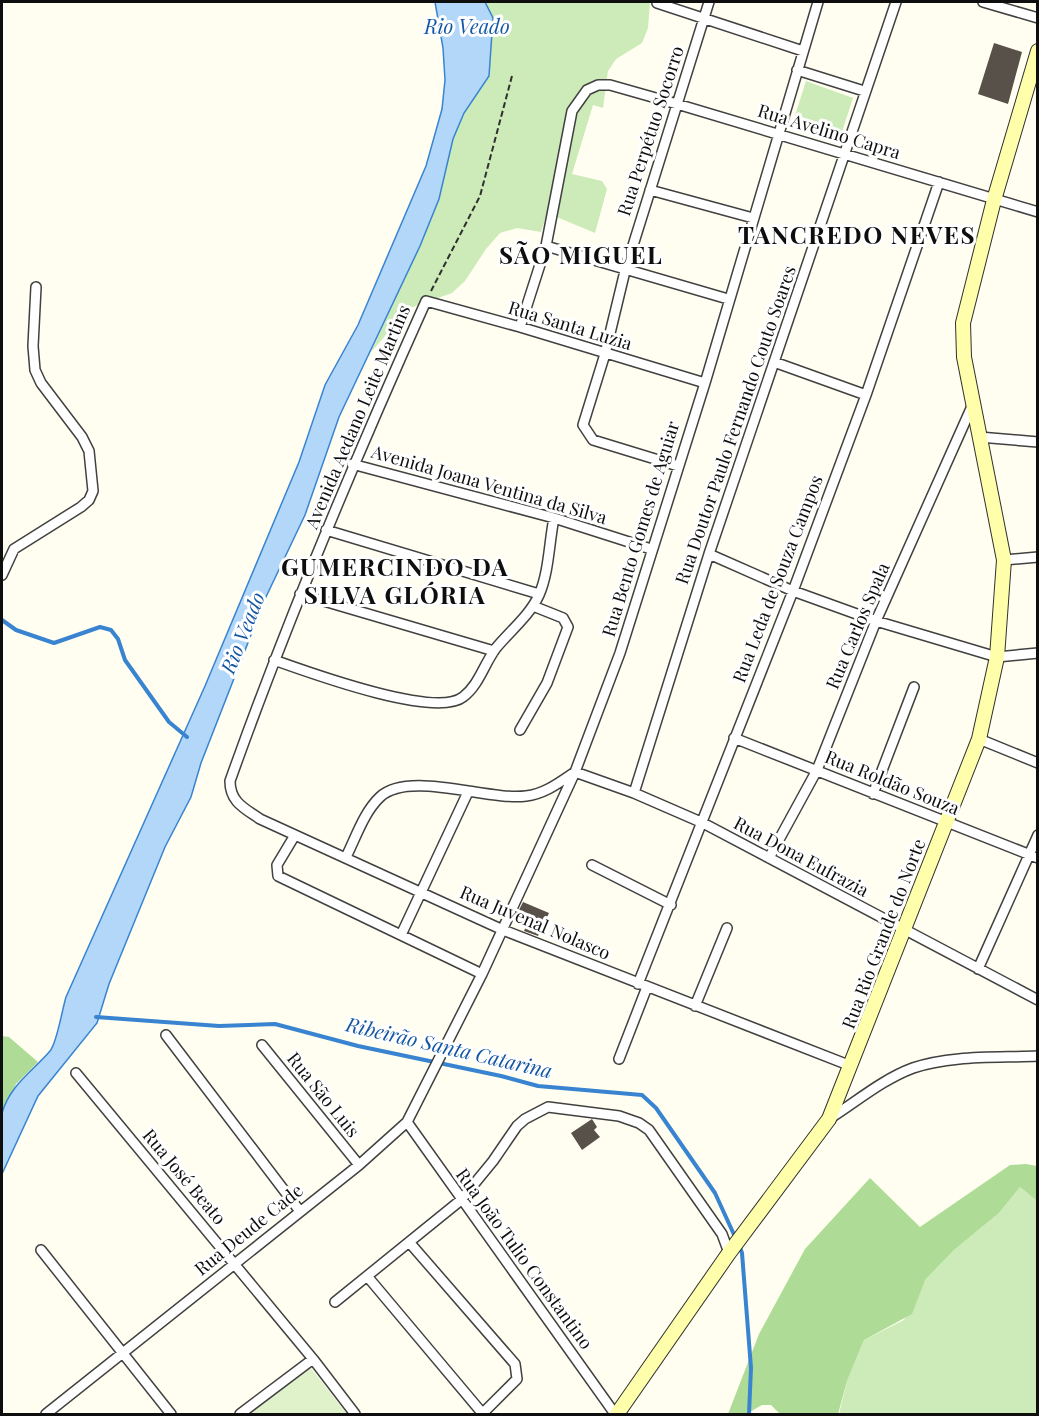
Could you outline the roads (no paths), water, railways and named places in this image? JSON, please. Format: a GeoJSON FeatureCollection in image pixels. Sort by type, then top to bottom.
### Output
{"type":"FeatureCollection","features":[{"type":"Feature","properties":{"kind":"main road","name":"Rua Rio Grande do Norte"},"geometry":{"type":"LineString","coordinates":[[616,1414],[729,1253],[829,1119],[905,932],[979,739],[997,657],[1004,560],[999,523],[979,437],[964,357],[963,323],[994,200],[1038,51]]}},
{"type":"Feature","properties":{"kind":"street","name":"Rua Perpétuo Socorro"},"geometry":{"type":"LineString","coordinates":[[678,466],[588,437],[583,425],[605,354],[625,271],[709,2]]}},
{"type":"Feature","properties":{"kind":"street","name":"Rua Bento Gomes de Aguiar"},"geometry":{"type":"LineString","coordinates":[[446,1048],[575,772],[620,653],[705,383],[728,299],[818,2]]}},
{"type":"Feature","properties":{"kind":"street","name":"Rua Doutor Paulo Fernando Couto Soares"},"geometry":{"type":"LineString","coordinates":[[634,793],[709,554],[896,2]]}},
{"type":"Feature","properties":{"kind":"street"},"geometry":{"type":"LineString","coordinates":[[983,2],[1038,18]]}},
{"type":"Feature","properties":{"kind":"street"},"geometry":{"type":"LineString","coordinates":[[657,3],[803,51]]}},
{"type":"Feature","properties":{"kind":"street"},"geometry":{"type":"LineString","coordinates":[[797,70],[864,91]]}},
{"type":"Feature","properties":{"kind":"street","name":"Rua Avelino Capra"},"geometry":{"type":"LineString","coordinates":[[546,246],[572,111],[587,90],[598,85],[610,85],[677,104],[1038,212]]}},
{"type":"Feature","properties":{"kind":"street","name":"Rua Leda de Souza Campos"},"geometry":{"type":"LineString","coordinates":[[619,1059],[671,905],[793,591],[866,395],[939,182]]}},
{"type":"Feature","properties":{"kind":"street"},"geometry":{"type":"LineString","coordinates":[[650,190],[753,218]]}},
{"type":"Feature","properties":{"kind":"street"},"geometry":{"type":"LineString","coordinates":[[520,327],[546,246],[625,271],[728,299]]}},
{"type":"Feature","properties":{"kind":"street"},"geometry":{"type":"LineString","coordinates":[[2,575],[14,549],[81,507],[89,500],[93,491],[86,444],[41,383],[35,370],[33,346],[36,287]]}},
{"type":"Feature","properties":{"kind":"street","name":"Rua Santa Luzia"},"geometry":{"type":"LineString","coordinates":[[426,302],[520,327],[705,383]]}},
{"type":"Feature","properties":{"kind":"street","name":"Avenida Aedano Leite Martins"},"geometry":{"type":"LineString","coordinates":[[230,781],[274,660],[352,464],[426,302]]}},
{"type":"Feature","properties":{"kind":"street"},"geometry":{"type":"LineString","coordinates":[[774,362],[866,395]]}},
{"type":"Feature","properties":{"kind":"street","name":"Rua Carlos Spala"},"geometry":{"type":"LineString","coordinates":[[769,858],[817,770],[876,621],[973,404]]}},
{"type":"Feature","properties":{"kind":"street"},"geometry":{"type":"LineString","coordinates":[[979,437],[1038,442]]}},
{"type":"Feature","properties":{"kind":"street","name":"Avenida Joana Ventina da Silva"},"geometry":{"type":"LineString","coordinates":[[352,464],[554,518],[651,549]]}},
{"type":"Feature","properties":{"kind":"street"},"geometry":{"type":"LineString","coordinates":[[274,660],[336,682],[440,704],[462,698],[471,690],[494,651],[532,606],[539,594],[554,518]]}},
{"type":"Feature","properties":{"kind":"street"},"geometry":{"type":"LineString","coordinates":[[326,530],[539,594]]}},
{"type":"Feature","properties":{"kind":"street"},"geometry":{"type":"LineString","coordinates":[[709,554],[793,591],[876,621],[997,657],[1038,653]]}},
{"type":"Feature","properties":{"kind":"street"},"geometry":{"type":"LineString","coordinates":[[1004,560],[1038,557]]}},
{"type":"Feature","properties":{"kind":"street"},"geometry":{"type":"LineString","coordinates":[[300,594],[494,651]]}},
{"type":"Feature","properties":{"kind":"street"},"geometry":{"type":"LineString","coordinates":[[520,730],[547,683],[568,627],[563,618],[532,606]]}},
{"type":"Feature","properties":{"kind":"street"},"geometry":{"type":"LineString","coordinates":[[873,794],[915,687]]}},
{"type":"Feature","properties":{"kind":"street","name":"Rua Roldão Souza"},"geometry":{"type":"LineString","coordinates":[[734,738],[1033,857]]}},
{"type":"Feature","properties":{"kind":"street"},"geometry":{"type":"LineString","coordinates":[[979,739],[1038,763]]}},
{"type":"Feature","properties":{"kind":"street"},"geometry":{"type":"LineString","coordinates":[[346,857],[369,812],[387,792],[414,786],[526,796],[545,791],[575,772]]}},
{"type":"Feature","properties":{"kind":"street","name":"Rua Dona Eufrazia"},"geometry":{"type":"LineString","coordinates":[[575,772],[634,793],[703,823],[905,932],[1038,1000]]}},
{"type":"Feature","properties":{"kind":"street","name":"Rua Juvenal Nolasco"},"geometry":{"type":"LineString","coordinates":[[230,781],[232,796],[236,802],[260,819],[295,836],[346,857],[503,930],[851,1066]]}},
{"type":"Feature","properties":{"kind":"street"},"geometry":{"type":"LineString","coordinates":[[401,935],[468,792]]}},
{"type":"Feature","properties":{"kind":"street"},"geometry":{"type":"LineString","coordinates":[[978,969],[1033,857],[1038,835]]}},
{"type":"Feature","properties":{"kind":"street"},"geometry":{"type":"LineString","coordinates":[[295,836],[277,865],[278,876],[482,974]]}},
{"type":"Feature","properties":{"kind":"street"},"geometry":{"type":"LineString","coordinates":[[592,865],[671,905]]}},
{"type":"Feature","properties":{"kind":"street"},"geometry":{"type":"LineString","coordinates":[[695,1006],[727,928]]}},
{"type":"Feature","properties":{"kind":"street"},"geometry":{"type":"LineString","coordinates":[[166,1035],[299,1210]]}},
{"type":"Feature","properties":{"kind":"street","name":"Rua São Luis"},"geometry":{"type":"LineString","coordinates":[[262,1045],[359,1165]]}},
{"type":"Feature","properties":{"kind":"street","name":"Rua Deude Cade"},"geometry":{"type":"LineString","coordinates":[[46,1414],[235,1264],[299,1210],[359,1165],[407,1122],[446,1048]]}},
{"type":"Feature","properties":{"kind":"street"},"geometry":{"type":"LineString","coordinates":[[829,1119],[891,1079],[914,1068],[967,1059],[1038,1056]]}},
{"type":"Feature","properties":{"kind":"street","name":"Rua José Beato"},"geometry":{"type":"LineString","coordinates":[[76,1073],[313,1359],[355,1414]]}},
{"type":"Feature","properties":{"kind":"street"},"geometry":{"type":"LineString","coordinates":[[335,1302],[461,1200],[494,1161],[517,1126],[537,1111],[548,1107],[619,1116],[639,1123],[649,1130],[722,1234],[729,1253]]}},
{"type":"Feature","properties":{"kind":"street","name":"Rua João Tulio Constantino"},"geometry":{"type":"LineString","coordinates":[[407,1122],[616,1414]]}},
{"type":"Feature","properties":{"kind":"street"},"geometry":{"type":"LineString","coordinates":[[367,1276],[483,1414],[517,1379],[515,1364],[409,1242]]}},
{"type":"Feature","properties":{"kind":"street"},"geometry":{"type":"LineString","coordinates":[[41,1250],[171,1414]]}},
{"type":"Feature","properties":{"kind":"street"},"geometry":{"type":"LineString","coordinates":[[240,1414],[313,1359]]}},
{"type":"Feature","properties":{"kind":"water","name":"Rio Veado"},"geometry":{"type":"Polygon","coordinates":[[[435,2],[485,2],[493,18],[489,76],[464,113],[453,139],[439,199],[420,246],[339,417],[305,515],[265,599],[201,763],[191,797],[165,847],[109,984],[97,1023],[38,1096],[2,1174],[2,1113],[6,1103],[22,1079],[53,1047],[66,997],[205,686],[299,462],[325,385],[358,325],[426,166],[442,109],[445,80],[443,48],[435,2]]]}},
{"type":"Feature","properties":{"kind":"waterway"},"geometry":{"type":"LineString","coordinates":[[2,620],[16,630],[54,643],[100,627],[111,630],[118,639],[125,660],[169,722],[187,737]]}},
{"type":"Feature","properties":{"kind":"waterway","name":"Ribeirão Santa Catarina"},"geometry":{"type":"LineString","coordinates":[[96,1017],[219,1026],[275,1024],[358,1046],[538,1086],[642,1095],[656,1108],[715,1193],[736,1239]]}},
{"type":"Feature","properties":{"kind":"waterway","name":"Ribeirão Santa Catarina"},"geometry":{"type":"LineString","coordinates":[[739,1245],[742,1253],[751,1368],[749,1414]]}},
{"type":"Feature","properties":{"kind":"district","name":"TANCREDO NEVES"},"geometry":{"type":"Point","coordinates":[857,236]}},
{"type":"Feature","properties":{"kind":"district","name":"SÃO MIGUEL"},"geometry":{"type":"Point","coordinates":[581,256]}},
{"type":"Feature","properties":{"kind":"district","name":"GUMERCINDO DA SILVA GLÓRIA"},"geometry":{"type":"Point","coordinates":[395,582]}}]}
